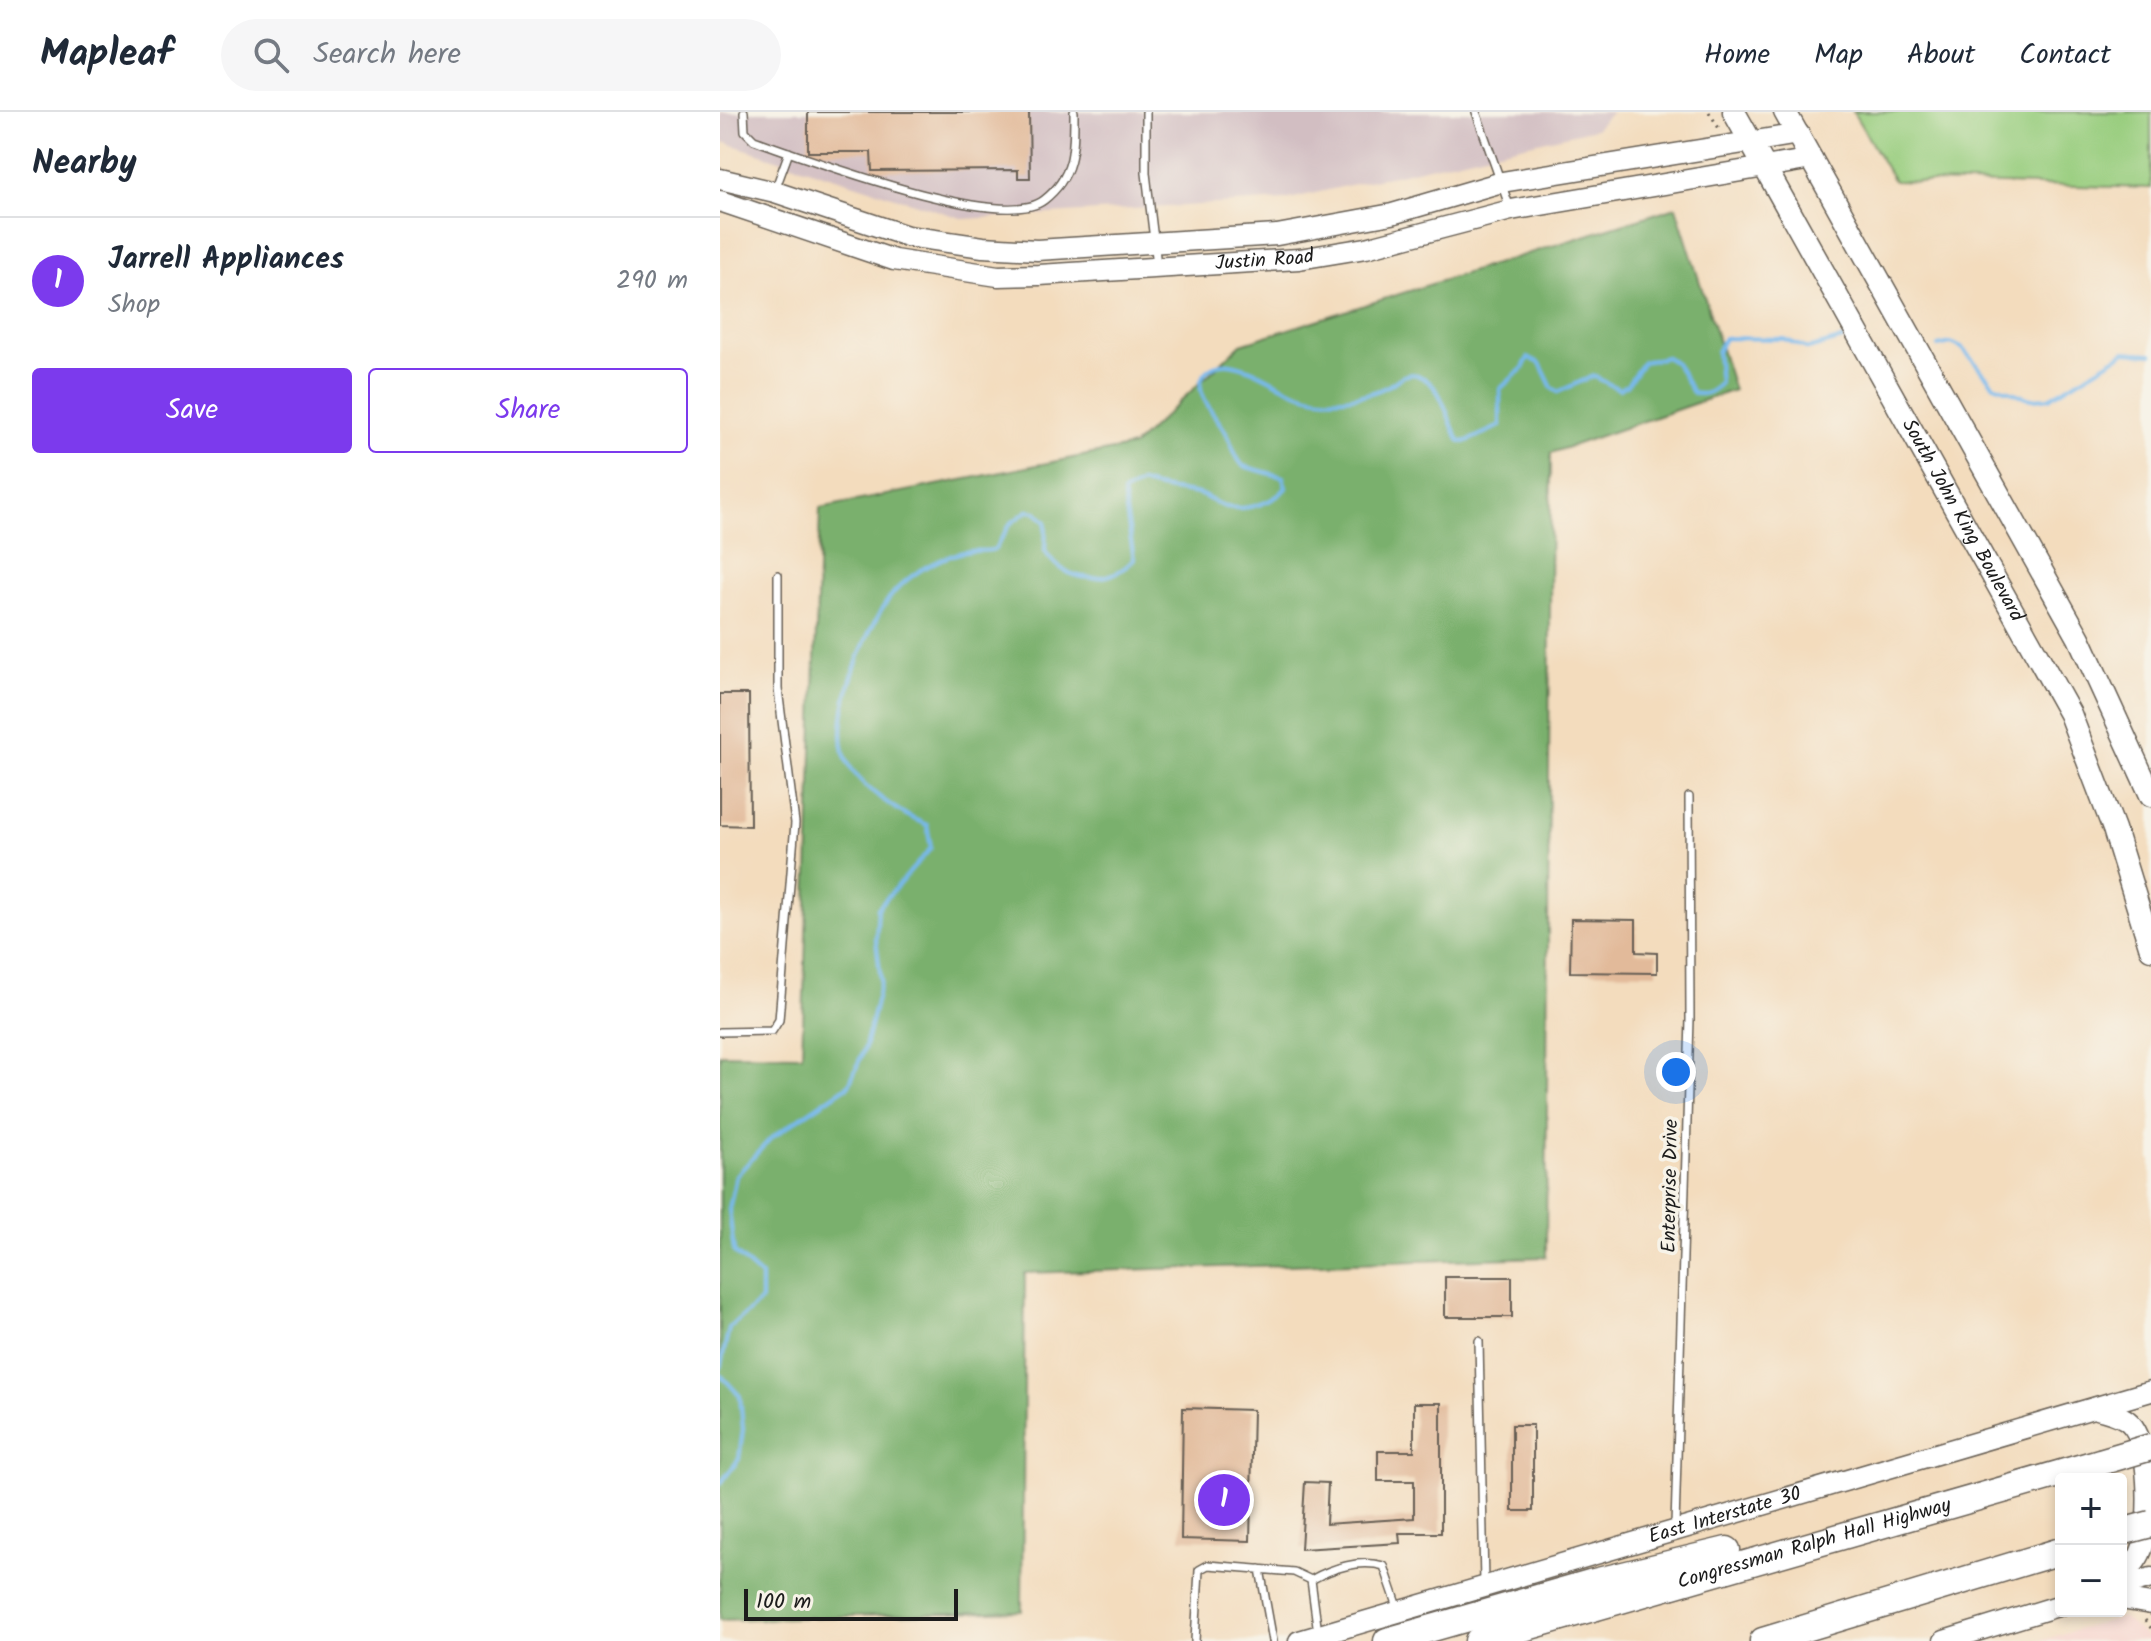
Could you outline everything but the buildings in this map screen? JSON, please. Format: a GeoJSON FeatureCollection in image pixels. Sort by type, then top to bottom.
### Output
{"type":"FeatureCollection","features":[{"type":"Feature","properties":{"kind":"highway","name":"Congressman Ralph Hall Highway"},"geometry":{"type":"LineString","coordinates":[[1478,1641],[1880,1522],[2151,1447]]}},
{"type":"Feature","properties":{"kind":"highway"},"geometry":{"type":"LineString","coordinates":[[1387,1641],[1590,1583],[1815,1529],[1880,1522]]}},
{"type":"Feature","properties":{"kind":"highway"},"geometry":{"type":"LineString","coordinates":[[2127,1530],[2151,1524]]}},
{"type":"Feature","properties":{"kind":"highway"},"geometry":{"type":"LineString","coordinates":[[1763,1641],[2055,1553]]}},
{"type":"Feature","properties":{"kind":"highway"},"geometry":{"type":"LineString","coordinates":[[1813,1641],[1936,1601],[1951,1585]]}},
{"type":"Feature","properties":{"kind":"main road","name":"South John King Boulevard"},"geometry":{"type":"LineString","coordinates":[[1734,112],[2070,714],[2114,829],[2151,949]]}},
{"type":"Feature","properties":{"kind":"main road"},"geometry":{"type":"LineString","coordinates":[[1785,112],[2079,638],[2151,795]]}},
{"type":"Feature","properties":{"kind":"street","name":"Justin Road"},"geometry":{"type":"LineString","coordinates":[[720,179],[775,192],[907,236],[983,247],[1037,250],[1156,240],[1277,235],[1392,214],[1502,182],[1799,134]]}},
{"type":"Feature","properties":{"kind":"street","name":"Justin Road"},"geometry":{"type":"LineString","coordinates":[[720,201],[894,260],[998,276],[1299,259],[1353,250],[1511,210],[1812,159]]}},
{"type":"Feature","properties":{"kind":"street"},"geometry":{"type":"LineString","coordinates":[[767,216],[775,192]]}},
{"type":"Feature","properties":{"kind":"street","name":"East Interstate 30"},"geometry":{"type":"LineString","coordinates":[[1309,1638],[1675,1528],[2151,1391]]}},
{"type":"Feature","properties":{"kind":"street"},"geometry":{"type":"LineString","coordinates":[[2095,1408],[2128,1421],[2140,1437],[2146,1466],[2143,1547],[2127,1572]]}},
{"type":"Feature","properties":{"kind":"street"},"geometry":{"type":"LineString","coordinates":[[2127,1585],[2151,1578]]}},
{"type":"Feature","properties":{"kind":"street"},"geometry":{"type":"LineString","coordinates":[[2127,1602],[2147,1611]]}},
{"type":"Feature","properties":{"kind":"street"},"geometry":{"type":"LineString","coordinates":[[1944,1641],[2055,1607]]}},
{"type":"Feature","properties":{"kind":"lane"},"geometry":{"type":"LineString","coordinates":[[744,112],[748,136],[789,152],[931,198],[1023,207],[1045,200],[1070,170],[1074,158],[1074,112]]}},
{"type":"Feature","properties":{"kind":"lane"},"geometry":{"type":"LineString","coordinates":[[1146,112],[1146,173],[1157,268]]}},
{"type":"Feature","properties":{"kind":"lane"},"geometry":{"type":"LineString","coordinates":[[1476,112],[1511,210]]}},
{"type":"Feature","properties":{"kind":"lane"},"geometry":{"type":"LineString","coordinates":[[775,192],[789,152]]}},
{"type":"Feature","properties":{"kind":"lane"},"geometry":{"type":"LineString","coordinates":[[720,1032],[772,1031],[779,1020],[795,823],[778,689],[778,575]]}},
{"type":"Feature","properties":{"kind":"lane","name":"Enterprise Drive"},"geometry":{"type":"LineString","coordinates":[[1675,1528],[1690,1034],[1689,797]]}},
{"type":"Feature","properties":{"kind":"lane"},"geometry":{"type":"LineString","coordinates":[[1479,1341],[1484,1586]]}},
{"type":"Feature","properties":{"kind":"lane"},"geometry":{"type":"LineString","coordinates":[[1311,1580],[1331,1569],[1375,1563],[1384,1566],[1399,1612]]}},
{"type":"Feature","properties":{"kind":"lane"},"geometry":{"type":"LineString","coordinates":[[1195,1641],[1199,1570],[1208,1565],[1294,1572],[1311,1580]]}},
{"type":"Feature","properties":{"kind":"lane"},"geometry":{"type":"LineString","coordinates":[[1260,1569],[1273,1641]]}},
{"type":"Feature","properties":{"kind":"lane"},"geometry":{"type":"LineString","coordinates":[[1309,1638],[1311,1580]]}},
{"type":"Feature","properties":{"kind":"path"},"geometry":{"type":"LineString","coordinates":[[2147,1611],[2151,1628]]}},
{"type":"Feature","properties":{"kind":"shaded area"},"geometry":{"type":"Polygon","coordinates":[[[720,112],[1612,112],[1595,129],[1285,200],[964,219],[720,141],[720,112]]]}},
{"type":"Feature","properties":{"kind":"shaded area"},"geometry":{"type":"Polygon","coordinates":[[[2122,1617],[2151,1641],[2039,1641],[2122,1617]]]}},
{"type":"Feature","properties":{"kind":"green space"},"geometry":{"type":"Polygon","coordinates":[[[1853,112],[2151,112],[2151,188],[1894,181],[1853,112]]]}},
{"type":"Feature","properties":{"kind":"green space"},"geometry":{"type":"Polygon","coordinates":[[[1676,207],[1734,390],[1551,453],[1546,1257],[1025,1273],[1022,1611],[720,1620],[720,1054],[802,1055],[820,508],[1133,446],[1241,344],[1676,207]]]}},
{"type":"Feature","properties":{"kind":"waterway"},"geometry":{"type":"LineString","coordinates":[[720,1369],[729,1328],[761,1301],[761,1276],[734,1252],[729,1209],[736,1176],[771,1138],[849,1085],[865,1047],[881,981],[876,939],[878,908],[931,848],[927,825],[894,807],[861,781],[847,761],[843,743],[843,720],[854,669],[876,620],[900,586],[942,559],[995,549],[1010,524],[1027,511],[1036,512],[1046,522],[1045,551],[1063,570],[1088,578],[1113,574],[1134,559],[1123,493],[1141,483],[1198,494],[1234,508],[1259,505],[1274,498],[1286,488],[1283,477],[1243,466],[1202,394],[1202,378],[1210,368],[1218,365],[1242,367],[1297,392],[1329,398],[1371,393],[1404,376],[1416,375],[1434,387],[1459,440],[1465,442],[1500,426],[1500,389],[1523,368],[1528,358],[1540,363],[1552,388],[1558,392],[1593,376],[1619,389],[1627,385],[1643,362],[1666,357],[1676,363],[1693,393],[1705,394],[1720,383],[1717,352],[1724,338],[1784,339],[1808,349],[1843,339]]}},
{"type":"Feature","properties":{"kind":"waterway"},"geometry":{"type":"LineString","coordinates":[[1938,346],[1951,343],[1962,348],[1994,385],[2031,399],[2049,398],[2125,352],[2151,354]]}},
{"type":"Feature","properties":{"kind":"waterway"},"geometry":{"type":"LineString","coordinates":[[720,1374],[740,1396],[743,1429],[739,1459],[720,1484]]}},
{"type":"Feature","properties":{"kind":"place","name":"Jarrell Appliances"},"geometry":{"type":"Point","coordinates":[1224,1500]}}]}
